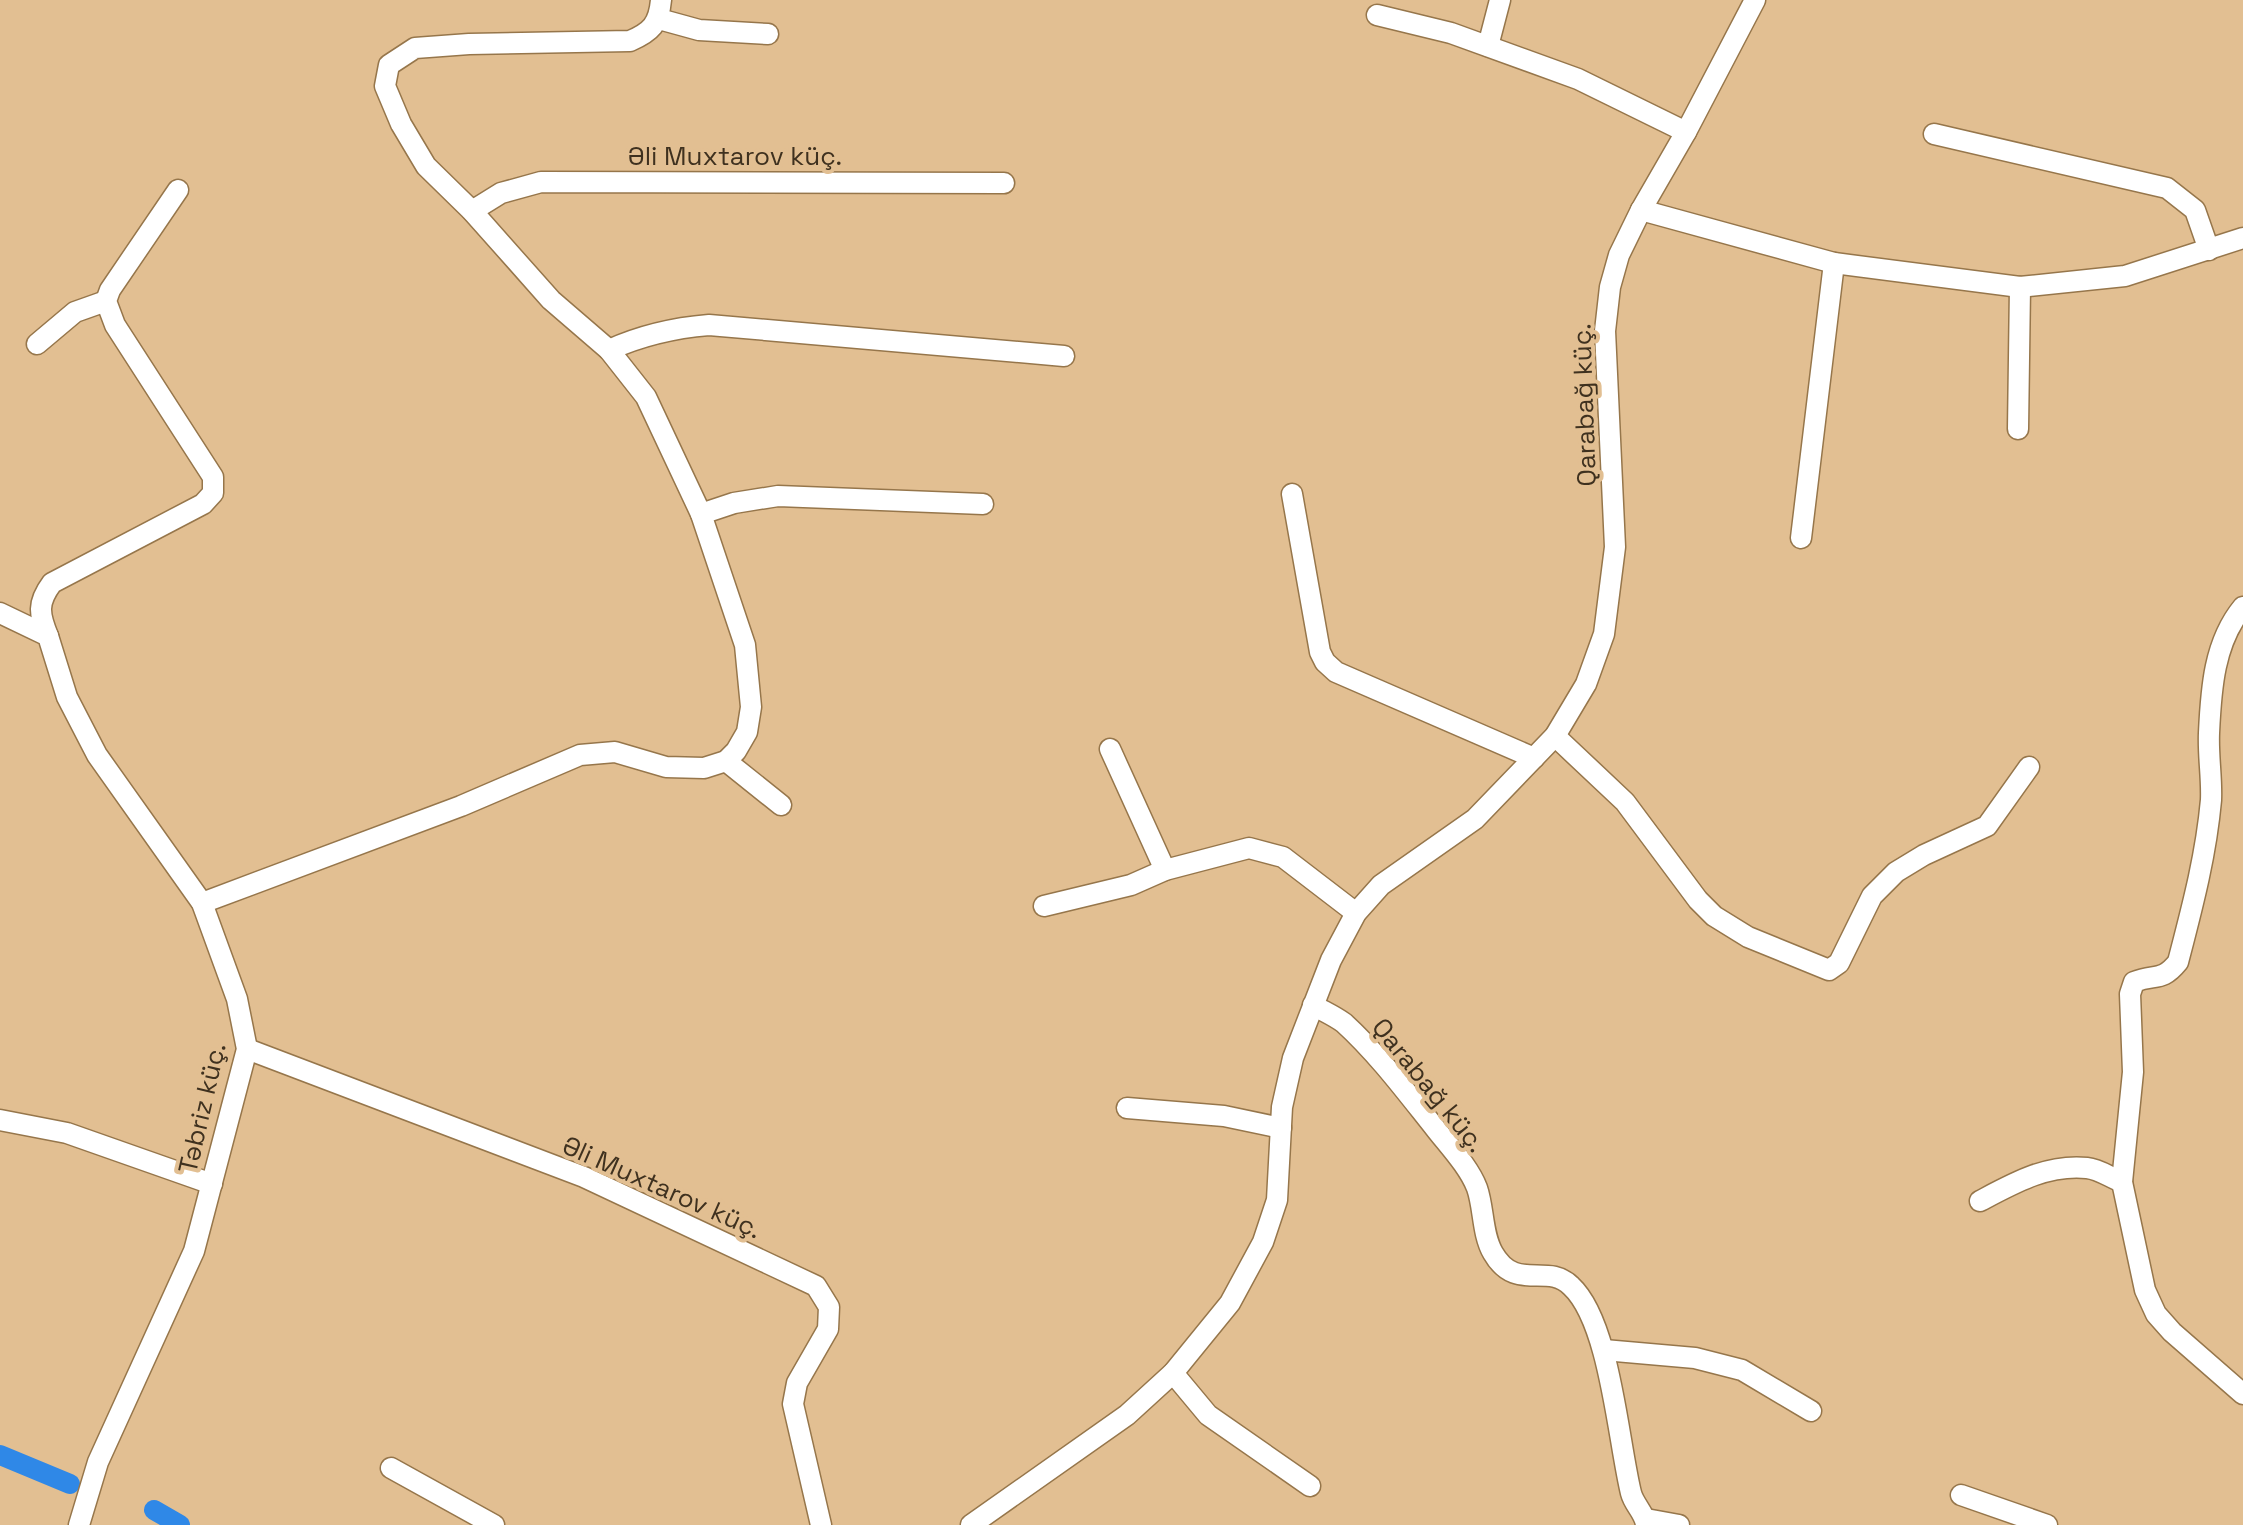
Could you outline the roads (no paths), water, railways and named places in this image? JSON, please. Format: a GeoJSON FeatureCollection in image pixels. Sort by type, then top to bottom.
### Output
{"type":"FeatureCollection","features":[{"type":"Feature","properties":{"kind":"street"},"geometry":{"type":"LineString","coordinates":[[1488,46],[1500,0]]}},
{"type":"Feature","properties":{"kind":"street","name":"Qarabağ küç."},"geometry":{"type":"LineString","coordinates":[[971,1525],[1127,1415],[1173,1373],[1230,1303],[1263,1242],[1277,1200],[1282,1107],[1293,1058],[1331,960],[1356,913],[1381,885],[1475,819],[1555,736],[1586,684],[1604,634],[1615,547],[1605,331],[1610,287],[1619,255],[1641,210],[1755,0]]}},
{"type":"Feature","properties":{"kind":"street"},"geometry":{"type":"LineString","coordinates":[[202,903],[447,811],[580,755],[615,752],[666,767],[704,768],[726,761],[736,751],[747,732],[751,707],[745,645],[701,514],[646,397],[609,350],[551,300],[472,211],[426,166],[401,124],[385,86],[389,65],[415,48],[630,41],[648,34],[660,10],[699,30],[768,34]]}},
{"type":"Feature","properties":{"kind":"street"},"geometry":{"type":"LineString","coordinates":[[1377,15],[1451,33],[1578,79],[1686,132]]}},
{"type":"Feature","properties":{"kind":"street"},"geometry":{"type":"LineString","coordinates":[[1934,134],[2167,188],[2195,210],[2209,250]]}},
{"type":"Feature","properties":{"kind":"street","name":"Əli Muxtarov küç."},"geometry":{"type":"LineString","coordinates":[[472,211],[501,193],[541,182],[1004,183]]}},
{"type":"Feature","properties":{"kind":"street"},"geometry":{"type":"LineString","coordinates":[[37,344],[75,312],[106,301],[110,290],[178,190]]}},
{"type":"Feature","properties":{"kind":"street"},"geometry":{"type":"LineString","coordinates":[[1641,210],[1834,263],[2020,287],[2125,276],[2243,238]]}},
{"type":"Feature","properties":{"kind":"street"},"geometry":{"type":"LineString","coordinates":[[1801,538],[1834,263]]}},
{"type":"Feature","properties":{"kind":"street"},"geometry":{"type":"LineString","coordinates":[[2018,429],[2020,287]]}},
{"type":"Feature","properties":{"kind":"street","name":"Təbriz küç."},"geometry":{"type":"LineString","coordinates":[[79,1525],[98,1462],[194,1251],[247,1049],[237,999],[202,903],[97,755],[67,697],[39,612],[43,596],[52,583],[203,504],[213,493],[213,477],[115,325],[106,301]]}},
{"type":"Feature","properties":{"kind":"street"},"geometry":{"type":"LineString","coordinates":[[609,350],[638,337],[675,327],[709,325],[1064,356]]}},
{"type":"Feature","properties":{"kind":"street"},"geometry":{"type":"LineString","coordinates":[[1292,494],[1320,652],[1325,662],[1336,672],[1534,758]]}},
{"type":"Feature","properties":{"kind":"street"},"geometry":{"type":"LineString","coordinates":[[701,514],[734,503],[778,496],[983,504]]}},
{"type":"Feature","properties":{"kind":"street"},"geometry":{"type":"LineString","coordinates":[[2243,607],[2229,623],[2217,657],[2209,734],[2211,798],[2201,875],[2178,962],[2159,979],[2144,978],[2134,982],[2130,994],[2133,1072],[2122,1182],[2145,1290],[2156,1314],[2172,1332],[2243,1394]]}},
{"type":"Feature","properties":{"kind":"street"},"geometry":{"type":"LineString","coordinates":[[0,613],[48,636]]}},
{"type":"Feature","properties":{"kind":"street"},"geometry":{"type":"LineString","coordinates":[[1555,736],[1625,802],[1698,900],[1714,916],[1748,937],[1829,970],[1839,963],[1864,910],[1880,888],[1896,872],[1924,855],[1987,826],[2029,767]]}},
{"type":"Feature","properties":{"kind":"street"},"geometry":{"type":"LineString","coordinates":[[1110,749],[1165,870]]}},
{"type":"Feature","properties":{"kind":"street"},"geometry":{"type":"LineString","coordinates":[[726,761],[781,805]]}},
{"type":"Feature","properties":{"kind":"street"},"geometry":{"type":"LineString","coordinates":[[1044,906],[1131,885],[1165,870],[1249,848],[1283,857],[1356,913]]}},
{"type":"Feature","properties":{"kind":"street","name":"Qarabağ küç."},"geometry":{"type":"LineString","coordinates":[[1313,1005],[1342,1022],[1395,1078],[1455,1153],[1476,1186],[1492,1251],[1505,1268],[1519,1276],[1556,1276],[1570,1284],[1581,1297],[1604,1350],[1632,1498],[1646,1522]]}},
{"type":"Feature","properties":{"kind":"street","name":"Əli Muxtarov küç."},"geometry":{"type":"LineString","coordinates":[[247,1049],[584,1177],[816,1286],[829,1307],[828,1329],[797,1383],[793,1404],[821,1525]]}},
{"type":"Feature","properties":{"kind":"street"},"geometry":{"type":"LineString","coordinates":[[1127,1108],[1224,1116],[1281,1128]]}},
{"type":"Feature","properties":{"kind":"street"},"geometry":{"type":"LineString","coordinates":[[0,1120],[67,1133],[212,1184]]}},
{"type":"Feature","properties":{"kind":"street"},"geometry":{"type":"LineString","coordinates":[[1980,1201],[2026,1176],[2062,1169],[2090,1168],[2122,1182]]}},
{"type":"Feature","properties":{"kind":"street"},"geometry":{"type":"LineString","coordinates":[[1604,1350],[1695,1358],[1742,1370],[1811,1411]]}},
{"type":"Feature","properties":{"kind":"street"},"geometry":{"type":"LineString","coordinates":[[1173,1373],[1208,1415],[1310,1486]]}},
{"type":"Feature","properties":{"kind":"street"},"geometry":{"type":"LineString","coordinates":[[391,1468],[494,1525]]}},
{"type":"Feature","properties":{"kind":"street"},"geometry":{"type":"LineString","coordinates":[[1961,1495],[2047,1525]]}},
{"type":"Feature","properties":{"kind":"street"},"geometry":{"type":"LineString","coordinates":[[1646,1522],[1679,1525]]}},
{"type":"Feature","properties":{"kind":"waterway"},"geometry":{"type":"LineString","coordinates":[[0,1455],[70,1484]]}},
{"type":"Feature","properties":{"kind":"waterway"},"geometry":{"type":"LineString","coordinates":[[154,1510],[180,1525]]}}]}
